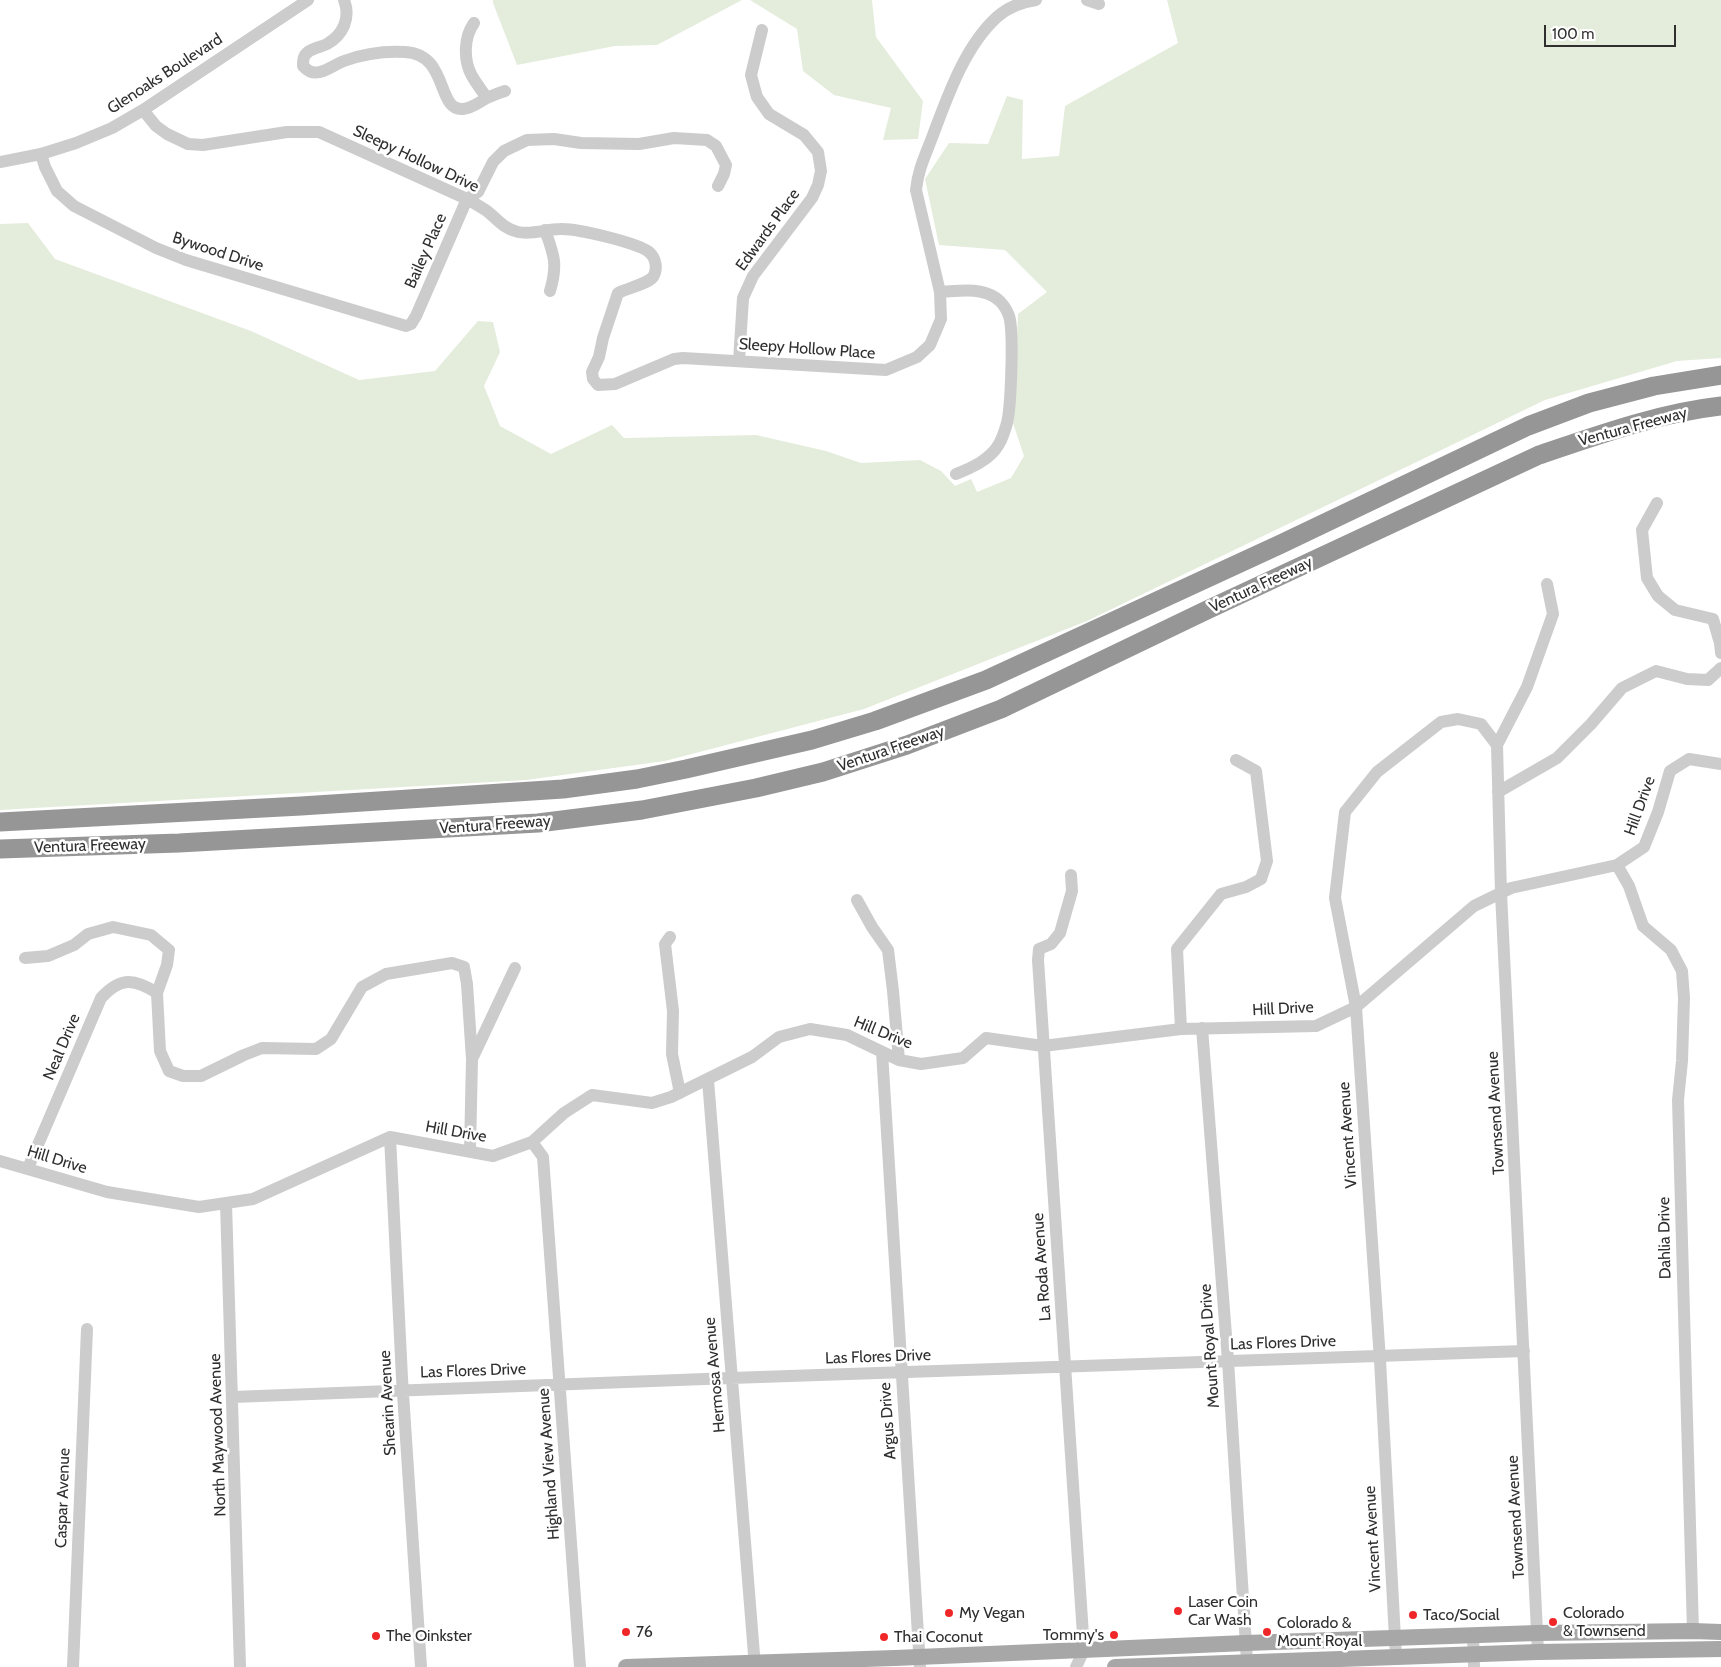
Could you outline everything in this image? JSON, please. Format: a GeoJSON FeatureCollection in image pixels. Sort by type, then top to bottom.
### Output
{"type":"FeatureCollection","features":[{"type":"Feature","properties":{"kind":"highway","name":"Ventura Freeway"},"geometry":{"type":"LineString","coordinates":[[0,822],[475,796],[563,789],[686,770],[812,740],[875,721],[978,683],[1281,544],[1537,423],[1589,403],[1654,386],[1716,378]]}},
{"type":"Feature","properties":{"kind":"highway"},"geometry":{"type":"LineString","coordinates":[[756,788],[770,775],[867,748],[966,713],[1008,695],[1545,443],[1577,431],[1638,413],[1689,401],[1721,396]]}},
{"type":"Feature","properties":{"kind":"highway","name":"Ventura Freeway"},"geometry":{"type":"LineString","coordinates":[[0,849],[144,844],[538,822],[642,810],[756,788],[823,772],[898,748],[1001,709],[1216,606],[1540,456],[1597,435],[1648,421],[1721,406]]}},
{"type":"Feature","properties":{"kind":"highway"},"geometry":{"type":"LineString","coordinates":[[0,831],[512,805],[637,790],[741,768],[854,738],[944,706],[1030,670],[1257,563],[1281,544]]}},
{"type":"Feature","properties":{"kind":"highway"},"geometry":{"type":"LineString","coordinates":[[0,840],[122,835],[144,844]]}},
{"type":"Feature","properties":{"kind":"main road"},"geometry":{"type":"LineString","coordinates":[[1692,1649],[1693,1631]]}},
{"type":"Feature","properties":{"kind":"main road"},"geometry":{"type":"LineString","coordinates":[[626,1667],[896,1662],[1208,1644],[1537,1633],[1721,1632]]}},
{"type":"Feature","properties":{"kind":"main road"},"geometry":{"type":"LineString","coordinates":[[1115,1667],[1209,1665],[1246,1661],[1339,1663],[1396,1657],[1474,1660],[1538,1652],[1721,1648]]}},
{"type":"Feature","properties":{"kind":"street","name":"Glenoaks Boulevard"},"geometry":{"type":"LineString","coordinates":[[0,162],[41,154],[76,143],[112,128],[143,110],[308,0]]}},
{"type":"Feature","properties":{"kind":"street"},"geometry":{"type":"LineString","coordinates":[[344,0],[348,10],[344,26],[338,36],[326,45],[308,51],[303,58],[303,66],[308,71],[318,72],[344,61],[360,57],[407,52],[417,54],[434,66],[446,97],[452,106],[461,109],[472,107],[487,98],[505,91]]}},
{"type":"Feature","properties":{"kind":"street","name":"Sleepy Hollow Place"},"geometry":{"type":"LineString","coordinates":[[592,372],[593,379],[601,386],[615,384],[674,359],[702,358],[886,370],[917,357],[930,345],[941,319],[940,292],[916,190],[922,160],[945,104],[978,38],[998,16],[1011,8],[1036,0]]}},
{"type":"Feature","properties":{"kind":"street"},"geometry":{"type":"LineString","coordinates":[[1087,0],[1099,4]]}},
{"type":"Feature","properties":{"kind":"street"},"geometry":{"type":"LineString","coordinates":[[474,23],[469,31],[466,43],[467,66],[487,98]]}},
{"type":"Feature","properties":{"kind":"street","name":"Edwards Place"},"geometry":{"type":"LineString","coordinates":[[740,361],[746,289],[753,276],[812,198],[818,185],[821,171],[818,152],[814,145],[804,135],[769,114],[757,97],[751,75],[762,30]]}},
{"type":"Feature","properties":{"kind":"street","name":"Sleepy Hollow Drive"},"geometry":{"type":"LineString","coordinates":[[143,110],[156,126],[167,134],[188,144],[203,145],[287,132],[319,132],[467,199],[488,212],[499,223],[510,230],[520,232],[562,228],[592,234],[647,250],[654,258],[656,267],[652,278],[618,293],[592,372]]}},
{"type":"Feature","properties":{"kind":"street","name":"Bailey Place"},"geometry":{"type":"LineString","coordinates":[[416,316],[467,199],[478,192],[493,162],[504,151],[527,140],[554,139],[581,143],[639,144],[674,138],[707,140],[716,146],[726,165],[718,186]]}},
{"type":"Feature","properties":{"kind":"street","name":"Bywood Drive"},"geometry":{"type":"LineString","coordinates":[[41,154],[57,191],[74,206],[156,248],[186,260],[401,325],[411,324],[416,316]]}},
{"type":"Feature","properties":{"kind":"street"},"geometry":{"type":"LineString","coordinates":[[545,230],[554,256],[555,274],[550,291]]}},
{"type":"Feature","properties":{"kind":"street"},"geometry":{"type":"LineString","coordinates":[[940,292],[976,291],[995,298],[1004,306],[1010,317],[1009,408],[1007,423],[999,445],[989,456],[974,466],[956,474]]}},
{"type":"Feature","properties":{"kind":"street"},"geometry":{"type":"LineString","coordinates":[[1657,503],[1642,530],[1647,578],[1658,596],[1675,610],[1712,619],[1720,643],[1721,653]]}},
{"type":"Feature","properties":{"kind":"street","name":"Townsend Avenue"},"geometry":{"type":"LineString","coordinates":[[1538,1652],[1501,893],[1497,745],[1527,687],[1553,614],[1547,584]]}},
{"type":"Feature","properties":{"kind":"street"},"geometry":{"type":"LineString","coordinates":[[1498,792],[1557,758],[1591,724],[1622,688],[1656,671],[1687,679],[1708,680],[1721,668]]}},
{"type":"Feature","properties":{"kind":"street","name":"Vincent Avenue"},"geometry":{"type":"LineString","coordinates":[[1396,1657],[1380,1356],[1356,1007],[1335,898],[1345,812],[1377,772],[1441,722],[1458,719],[1481,724],[1497,745]]}},
{"type":"Feature","properties":{"kind":"street","name":"Hill Drive"},"geometry":{"type":"LineString","coordinates":[[0,1161],[107,1192],[199,1207],[254,1199],[390,1137],[493,1156],[532,1142],[564,1113],[592,1095],[652,1103],[708,1080],[752,1057],[779,1037],[810,1029],[847,1035],[899,1060],[921,1064],[964,1058],[986,1038],[1043,1046],[1181,1029],[1316,1026],[1356,1007],[1474,906],[1511,888],[1617,865],[1644,847],[1658,812],[1670,771],[1689,759],[1721,764]]}},
{"type":"Feature","properties":{"kind":"street"},"geometry":{"type":"LineString","coordinates":[[1181,1029],[1177,949],[1221,894],[1246,887],[1260,879],[1267,860],[1256,771],[1236,760]]}},
{"type":"Feature","properties":{"kind":"street","name":"Dahlia Drive"},"geometry":{"type":"LineString","coordinates":[[1617,865],[1629,886],[1643,926],[1671,950],[1682,971],[1684,998],[1682,1061],[1678,1100],[1693,1631]]}},
{"type":"Feature","properties":{"kind":"street","name":"La Roda Avenue"},"geometry":{"type":"LineString","coordinates":[[1071,875],[1072,891],[1060,933],[1051,944],[1039,949],[1038,960],[1084,1650],[1076,1667]]}},
{"type":"Feature","properties":{"kind":"street"},"geometry":{"type":"LineString","coordinates":[[857,900],[888,950],[899,1060]]}},
{"type":"Feature","properties":{"kind":"street"},"geometry":{"type":"LineString","coordinates":[[25,958],[48,956],[74,945],[88,934],[113,927],[152,934],[169,950],[167,965],[157,993],[160,1051],[169,1071],[183,1076],[201,1076],[262,1048],[316,1049],[330,1039],[362,987],[386,974],[452,962],[464,967],[467,984],[472,1059],[470,1151]]}},
{"type":"Feature","properties":{"kind":"street"},"geometry":{"type":"LineString","coordinates":[[670,937],[665,944],[672,1011],[672,1054],[680,1093]]}},
{"type":"Feature","properties":{"kind":"street"},"geometry":{"type":"LineString","coordinates":[[472,1059],[515,968]]}},
{"type":"Feature","properties":{"kind":"street","name":"Neal Drive"},"geometry":{"type":"LineString","coordinates":[[28,1168],[101,998],[117,984],[126,982],[137,982],[157,993]]}},
{"type":"Feature","properties":{"kind":"street","name":"Mount Royal Drive"},"geometry":{"type":"LineString","coordinates":[[1202,1028],[1228,1361],[1246,1661]]}},
{"type":"Feature","properties":{"kind":"street","name":"Argus Drive"},"geometry":{"type":"LineString","coordinates":[[882,1052],[920,1661]]}},
{"type":"Feature","properties":{"kind":"street","name":"Hermosa Avenue"},"geometry":{"type":"LineString","coordinates":[[708,1080],[755,1664]]}},
{"type":"Feature","properties":{"kind":"street","name":"Shearin Avenue"},"geometry":{"type":"LineString","coordinates":[[390,1137],[403,1390],[421,1667]]}},
{"type":"Feature","properties":{"kind":"street","name":"Highland View Avenue"},"geometry":{"type":"LineString","coordinates":[[532,1142],[543,1157],[580,1667]]}},
{"type":"Feature","properties":{"kind":"street","name":"North Maywood Avenue"},"geometry":{"type":"LineString","coordinates":[[226,1203],[240,1667]]}},
{"type":"Feature","properties":{"kind":"street","name":"Caspar Avenue"},"geometry":{"type":"LineString","coordinates":[[73,1667],[87,1329]]}},
{"type":"Feature","properties":{"kind":"street","name":"Las Flores Drive"},"geometry":{"type":"LineString","coordinates":[[233,1397],[1524,1351]]}},
{"type":"Feature","properties":{"kind":"street"},"geometry":{"type":"LineString","coordinates":[[1474,1636],[1474,1660]]}},
{"type":"Feature","properties":{"kind":"street"},"geometry":{"type":"LineString","coordinates":[[1339,1640],[1339,1663]]}},
{"type":"Feature","properties":{"kind":"street"},"geometry":{"type":"LineString","coordinates":[[1208,1644],[1209,1665]]}},
{"type":"Feature","properties":{"kind":"green space"},"geometry":{"type":"Polygon","coordinates":[[[493,0],[742,0],[657,45],[615,46],[517,65],[493,0]]]}},
{"type":"Feature","properties":{"kind":"green space"},"geometry":{"type":"Polygon","coordinates":[[[750,0],[872,0],[876,37],[923,101],[918,139],[883,140],[891,108],[834,95],[803,71],[797,29],[750,0]]]}},
{"type":"Feature","properties":{"kind":"green space"},"geometry":{"type":"Polygon","coordinates":[[[1167,0],[1721,0],[1721,358],[1677,361],[1545,400],[1087,621],[864,709],[665,761],[526,780],[0,810],[0,224],[28,223],[55,259],[251,331],[359,380],[435,371],[478,321],[493,322],[500,352],[484,386],[500,426],[551,454],[612,425],[624,438],[756,435],[826,451],[861,463],[920,460],[941,471],[955,486],[971,479],[977,492],[1011,478],[1024,456],[1013,423],[1018,314],[1047,292],[1005,250],[939,245],[925,179],[949,143],[988,144],[1007,96],[1023,100],[1022,159],[1059,156],[1065,106],[1178,43],[1167,0]]]}},
{"type":"Feature","properties":{"kind":"place","name":"Laser Coin Car Wash"},"geometry":{"type":"Point","coordinates":[1178,1611]}},
{"type":"Feature","properties":{"kind":"place","name":"My Vegan"},"geometry":{"type":"Point","coordinates":[949,1613]}},
{"type":"Feature","properties":{"kind":"place","name":"Taco/Social"},"geometry":{"type":"Point","coordinates":[1413,1615]}},
{"type":"Feature","properties":{"kind":"place","name":"Colorado & Townsend"},"geometry":{"type":"Point","coordinates":[1553,1622]}},
{"type":"Feature","properties":{"kind":"place","name":"76"},"geometry":{"type":"Point","coordinates":[626,1632]}},
{"type":"Feature","properties":{"kind":"place","name":"Colorado & Mount Royal"},"geometry":{"type":"Point","coordinates":[1267,1632]}},
{"type":"Feature","properties":{"kind":"place","name":"Tommy's"},"geometry":{"type":"Point","coordinates":[1114,1635]}},
{"type":"Feature","properties":{"kind":"place","name":"The Oinkster"},"geometry":{"type":"Point","coordinates":[376,1636]}},
{"type":"Feature","properties":{"kind":"place","name":"Thai Coconut"},"geometry":{"type":"Point","coordinates":[884,1637]}}]}
